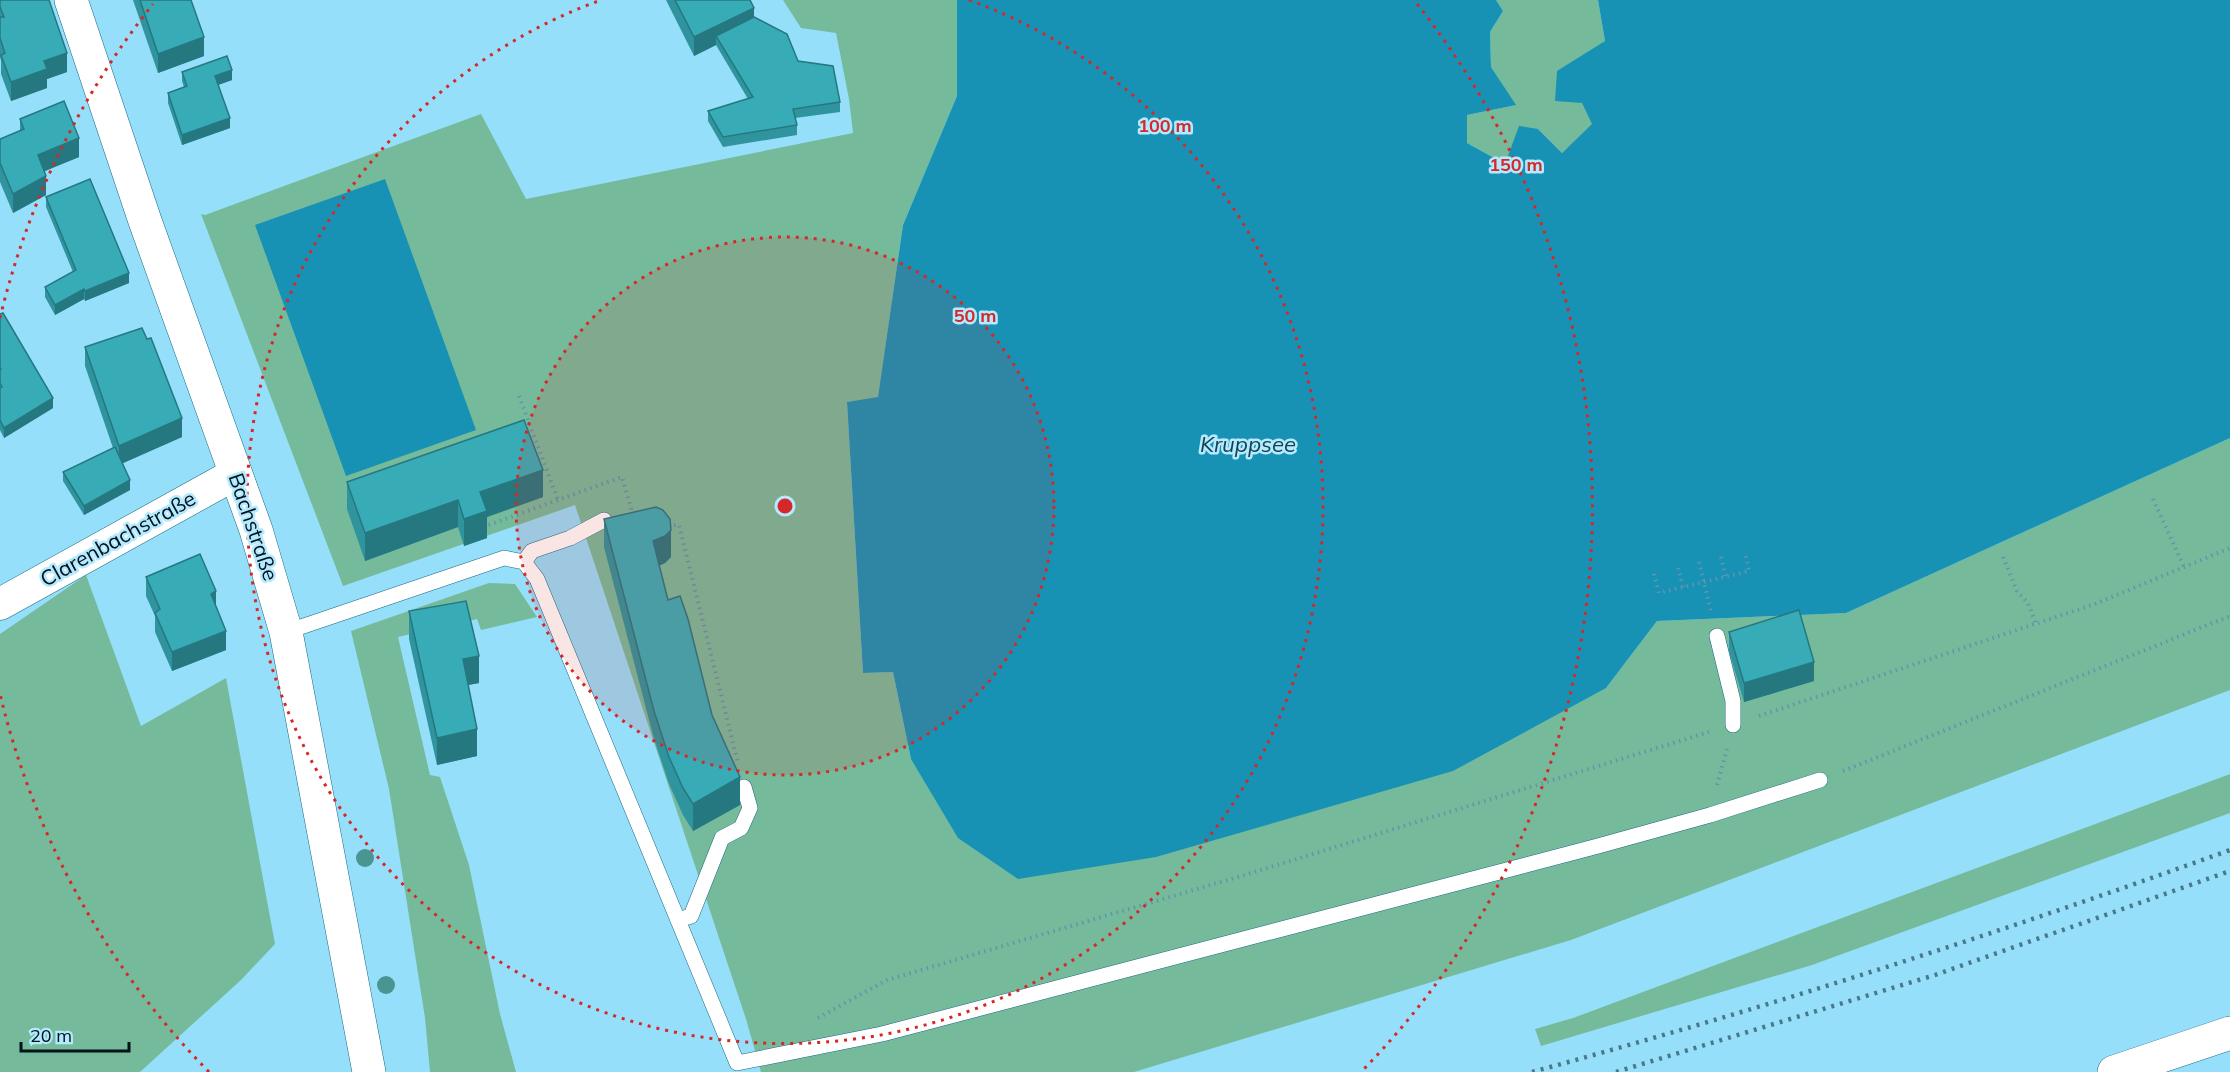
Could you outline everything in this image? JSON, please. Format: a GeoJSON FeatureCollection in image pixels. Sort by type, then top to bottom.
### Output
{"type":"FeatureCollection","features":[{"type":"Feature","properties":{"kind":"street","name":"Bachstraße"},"geometry":{"type":"LineString","coordinates":[[71,0],[145,221],[256,530],[286,632],[369,1072]]}},
{"type":"Feature","properties":{"kind":"street","name":"Clarenbachstraße"},"geometry":{"type":"LineString","coordinates":[[0,604],[235,474]]}},
{"type":"Feature","properties":{"kind":"street"},"geometry":{"type":"LineString","coordinates":[[2114,1072],[2230,1033]]}},
{"type":"Feature","properties":{"kind":"lane"},"geometry":{"type":"LineString","coordinates":[[524,562],[532,551],[570,538],[604,520]]}},
{"type":"Feature","properties":{"kind":"lane"},"geometry":{"type":"LineString","coordinates":[[286,632],[504,558],[524,562],[537,579],[737,1063],[882,1034],[1575,852],[1710,815],[1820,780]]}},
{"type":"Feature","properties":{"kind":"lane"},"geometry":{"type":"LineString","coordinates":[[1717,636],[1733,701],[1733,725]]}},
{"type":"Feature","properties":{"kind":"lane"},"geometry":{"type":"LineString","coordinates":[[678,921],[691,916],[722,838],[741,828],[750,808],[744,787]]}},
{"type":"Feature","properties":{"kind":"path"},"geometry":{"type":"LineString","coordinates":[[519,396],[558,500]]}},
{"type":"Feature","properties":{"kind":"path"},"geometry":{"type":"LineString","coordinates":[[482,527],[622,477],[633,517]]}},
{"type":"Feature","properties":{"kind":"path"},"geometry":{"type":"LineString","coordinates":[[2153,498],[2184,567]]}},
{"type":"Feature","properties":{"kind":"path"},"geometry":{"type":"LineString","coordinates":[[658,526],[679,525],[744,787]]}},
{"type":"Feature","properties":{"kind":"path"},"geometry":{"type":"LineString","coordinates":[[817,1019],[887,981],[1238,877],[1733,725],[2095,604],[2230,548]]}},
{"type":"Feature","properties":{"kind":"path"},"geometry":{"type":"LineString","coordinates":[[1654,574],[1659,593],[1749,571],[1745,552]]}},
{"type":"Feature","properties":{"kind":"path"},"geometry":{"type":"LineString","coordinates":[[2003,557],[2017,591],[2028,603],[2036,624]]}},
{"type":"Feature","properties":{"kind":"path"},"geometry":{"type":"LineString","coordinates":[[1721,558],[1725,576]]}},
{"type":"Feature","properties":{"kind":"path"},"geometry":{"type":"LineString","coordinates":[[1699,562],[1717,636]]}},
{"type":"Feature","properties":{"kind":"path"},"geometry":{"type":"LineString","coordinates":[[1678,568],[1683,587]]}},
{"type":"Feature","properties":{"kind":"path"},"geometry":{"type":"LineString","coordinates":[[1820,780],[2230,616]]}},
{"type":"Feature","properties":{"kind":"path"},"geometry":{"type":"LineString","coordinates":[[1710,815],[1733,725]]}},
{"type":"Feature","properties":{"kind":"green space"},"geometry":{"type":"Polygon","coordinates":[[[783,0],[957,0],[957,96],[903,225],[878,398],[847,402],[863,673],[893,672],[911,759],[1606,688],[1657,621],[1846,613],[2230,438],[2230,690],[1571,940],[1134,1072],[761,1072],[746,1019],[575,505],[343,586],[201,214],[205,215],[481,114],[526,199],[853,133],[836,33],[801,28],[783,0]]]}},
{"type":"Feature","properties":{"kind":"green space"},"geometry":{"type":"Polygon","coordinates":[[[1496,0],[1598,0],[1605,41],[1582,103],[1593,124],[1562,153],[1538,129],[1505,164],[1467,143],[1467,115],[1515,105],[1491,67],[1490,32],[1503,11],[1496,0]]]}},
{"type":"Feature","properties":{"kind":"green space"},"geometry":{"type":"Polygon","coordinates":[[[86,575],[141,726],[226,678],[275,944],[241,980],[140,1072],[0,1072],[0,634],[86,575]]]}},
{"type":"Feature","properties":{"kind":"green space"},"geometry":{"type":"Polygon","coordinates":[[[489,583],[515,584],[537,617],[481,630],[477,619],[398,637],[430,775],[440,777],[469,865],[500,1014],[516,1072],[430,1072],[425,1018],[389,789],[351,631],[489,583]]]}},
{"type":"Feature","properties":{"kind":"green space"},"geometry":{"type":"Polygon","coordinates":[[[2230,774],[2230,813],[1812,965],[1541,1046],[1535,1029],[1573,1018],[2230,774]]]}},
{"type":"Feature","properties":{"kind":"water","name":"Kruppsee"},"geometry":{"type":"Polygon","coordinates":[[[957,0],[1496,0],[1503,11],[1490,32],[1491,67],[1516,105],[1467,115],[1467,143],[1505,164],[1519,126],[1538,129],[1562,153],[1592,124],[1582,103],[1555,101],[1557,71],[1605,41],[1598,0],[2230,0],[2230,438],[1846,613],[1657,621],[1606,688],[1453,771],[1156,857],[1018,879],[958,838],[911,759],[893,672],[863,673],[847,402],[878,397],[903,225],[957,96],[957,0]]]}},
{"type":"Feature","properties":{"kind":"water"},"geometry":{"type":"Polygon","coordinates":[[[385,179],[476,430],[346,476],[255,225],[385,179]]]}},
{"type":"Feature","properties":{"kind":"building"},"geometry":{"type":"Polygon","coordinates":[[[0,0],[49,0],[67,53],[44,61],[47,69],[11,82],[1,55],[5,53],[0,38],[0,17],[4,17],[0,0]]]}},
{"type":"Feature","properties":{"kind":"building"},"geometry":{"type":"Polygon","coordinates":[[[140,0],[191,0],[204,37],[158,54],[140,0]]]}},
{"type":"Feature","properties":{"kind":"building"},"geometry":{"type":"Polygon","coordinates":[[[675,0],[750,0],[754,8],[694,37],[675,0]]]}},
{"type":"Feature","properties":{"kind":"building"},"geometry":{"type":"Polygon","coordinates":[[[754,17],[787,34],[798,61],[833,66],[840,102],[793,109],[797,125],[723,137],[708,111],[753,97],[716,36],[754,17]]]}},
{"type":"Feature","properties":{"kind":"building"},"geometry":{"type":"Polygon","coordinates":[[[227,56],[232,70],[215,76],[230,118],[182,135],[168,93],[187,86],[182,72],[227,56]]]}},
{"type":"Feature","properties":{"kind":"building"},"geometry":{"type":"Polygon","coordinates":[[[64,101],[79,138],[38,155],[46,176],[13,194],[0,163],[0,139],[24,129],[20,119],[64,101]]]}},
{"type":"Feature","properties":{"kind":"building"},"geometry":{"type":"Polygon","coordinates":[[[90,179],[129,273],[85,291],[84,289],[55,305],[45,287],[76,270],[46,197],[90,179]]]}},
{"type":"Feature","properties":{"kind":"building"},"geometry":{"type":"Polygon","coordinates":[[[3,313],[53,398],[4,428],[0,420],[0,388],[2,387],[0,383],[0,314],[3,313]]]}},
{"type":"Feature","properties":{"kind":"building"},"geometry":{"type":"Polygon","coordinates":[[[142,328],[147,339],[151,338],[182,418],[119,446],[85,347],[142,328]]]}},
{"type":"Feature","properties":{"kind":"building"},"geometry":{"type":"Polygon","coordinates":[[[524,420],[543,470],[480,492],[487,511],[464,519],[458,500],[365,533],[347,482],[524,420]]]}},
{"type":"Feature","properties":{"kind":"building"},"geometry":{"type":"Polygon","coordinates":[[[115,447],[130,480],[84,506],[63,472],[115,447]]]}},
{"type":"Feature","properties":{"kind":"building"},"geometry":{"type":"Polygon","coordinates":[[[656,507],[663,510],[670,519],[671,530],[665,536],[653,541],[668,600],[680,596],[712,715],[740,777],[693,804],[669,757],[654,711],[604,519],[656,507]]]}},
{"type":"Feature","properties":{"kind":"building"},"geometry":{"type":"Polygon","coordinates":[[[200,554],[216,591],[211,594],[226,631],[172,652],[155,613],[160,609],[146,577],[200,554]]]}},
{"type":"Feature","properties":{"kind":"building"},"geometry":{"type":"Polygon","coordinates":[[[466,601],[479,656],[463,659],[477,729],[437,738],[409,611],[466,601]]]}},
{"type":"Feature","properties":{"kind":"building"},"geometry":{"type":"Polygon","coordinates":[[[1799,610],[1814,662],[1744,683],[1729,632],[1799,610]]]}},
{"type":"Feature","properties":{"kind":"railway"},"geometry":{"type":"LineString","coordinates":[[1532,1072],[1795,996],[2057,911],[2230,850]]}},
{"type":"Feature","properties":{"kind":"railway"},"geometry":{"type":"LineString","coordinates":[[1616,1072],[1935,975],[2230,871]]}}]}
